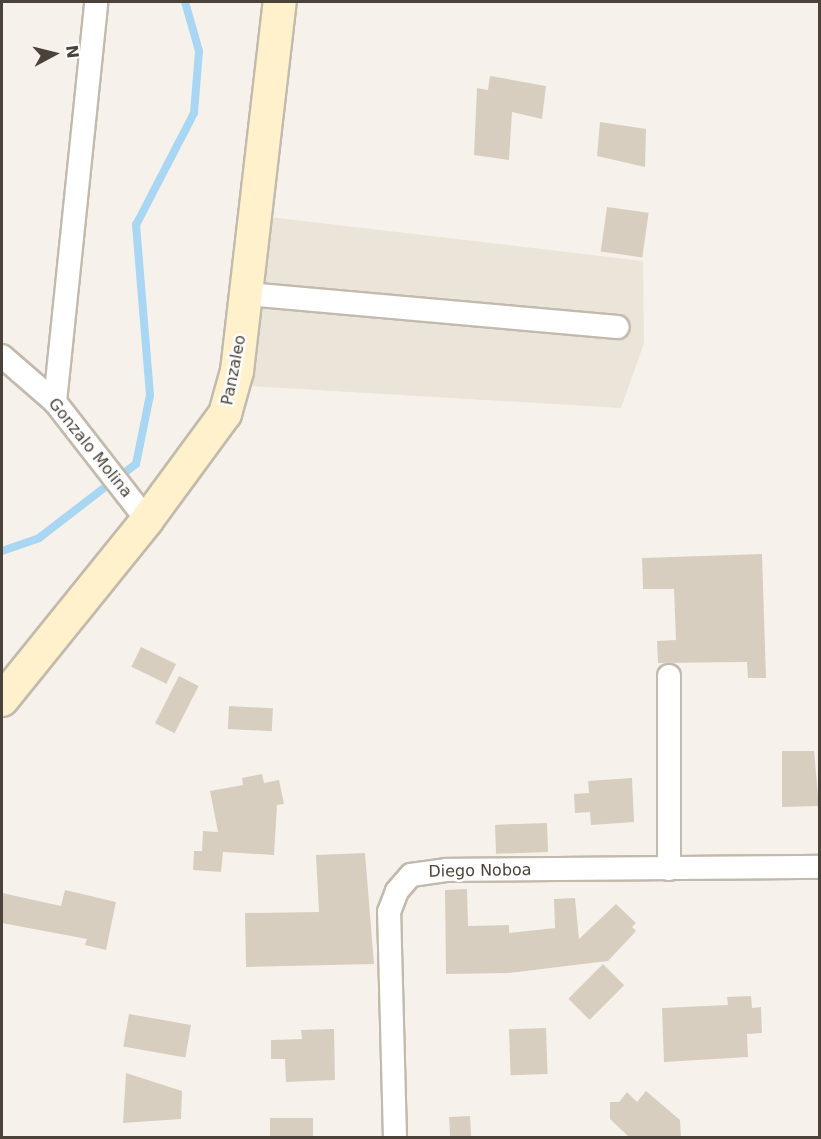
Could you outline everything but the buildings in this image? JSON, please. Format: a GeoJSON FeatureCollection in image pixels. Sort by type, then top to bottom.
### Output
{"type":"FeatureCollection","features":[{"type":"Feature","properties":{"kind":"street"},"geometry":{"type":"LineString","coordinates":[[56,402],[96,2]]}},
{"type":"Feature","properties":{"kind":"street","name":"Panzaleo"},"geometry":{"type":"LineString","coordinates":[[2,700],[147,520],[225,414],[237,370],[280,2]]}},
{"type":"Feature","properties":{"kind":"street"},"geometry":{"type":"LineString","coordinates":[[247,294],[618,327]]}},
{"type":"Feature","properties":{"kind":"street","name":"Gonzalo Molina"},"geometry":{"type":"LineString","coordinates":[[2,356],[56,402],[147,520]]}},
{"type":"Feature","properties":{"kind":"street"},"geometry":{"type":"LineString","coordinates":[[669,676],[669,869]]}},
{"type":"Feature","properties":{"kind":"street","name":"Diego Noboa"},"geometry":{"type":"LineString","coordinates":[[395,1137],[389,912],[397,891],[411,875],[446,870],[819,867]]}},
{"type":"Feature","properties":{"kind":"shaded area"},"geometry":{"type":"Polygon","coordinates":[[[269,217],[643,261],[644,343],[621,408],[250,386],[269,217]]]}},
{"type":"Feature","properties":{"kind":"waterway"},"geometry":{"type":"LineString","coordinates":[[120,476],[136,464],[150,395],[136,225],[194,113],[199,51],[185,2]]}},
{"type":"Feature","properties":{"kind":"waterway"},"geometry":{"type":"LineString","coordinates":[[2,551],[39,538],[109,484]]}}]}
